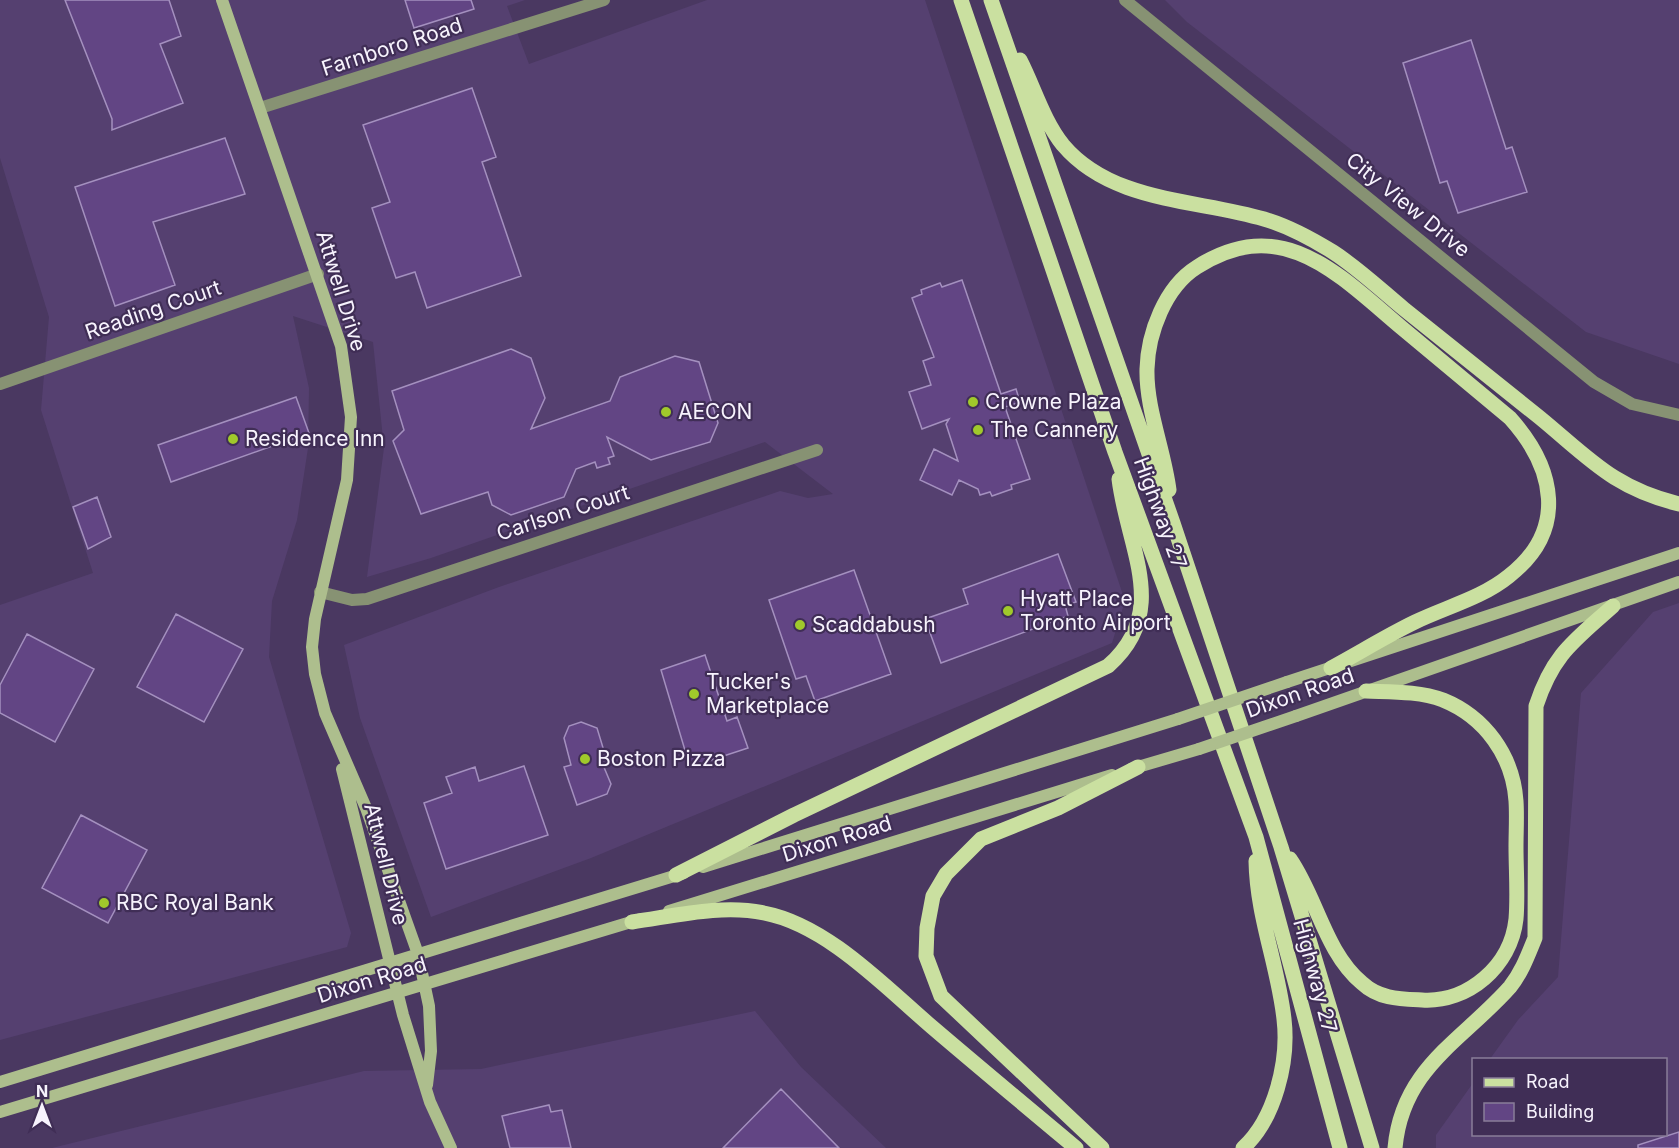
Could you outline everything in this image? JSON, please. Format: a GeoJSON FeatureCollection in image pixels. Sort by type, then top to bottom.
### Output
{"type":"FeatureCollection","features":[{"type":"Feature","properties":{"kind":"main road","name":"Attwell Drive"},"geometry":{"type":"LineString","coordinates":[[222,0],[341,346],[351,417],[347,480],[315,619],[313,656],[321,699],[336,743],[397,994],[427,1085],[430,1101],[451,1148]]}},
{"type":"Feature","properties":{"kind":"main road","name":"Highway 27"},"geometry":{"type":"LineString","coordinates":[[961,0],[1116,452],[1256,837],[1340,1148]]}},
{"type":"Feature","properties":{"kind":"main road","name":"Highway 27"},"geometry":{"type":"LineString","coordinates":[[993,7],[1173,523],[1281,847],[1372,1148]]}},
{"type":"Feature","properties":{"kind":"main road"},"geometry":{"type":"LineString","coordinates":[[993,7],[1041,108],[1062,144],[1087,167],[1115,182],[1143,191],[1263,219],[1334,252],[1541,419],[1598,469],[1648,496],[1679,504]]}},
{"type":"Feature","properties":{"kind":"main road"},"geometry":{"type":"LineString","coordinates":[[1173,523],[1166,466],[1150,394],[1147,369],[1150,347],[1157,319],[1168,296],[1188,272],[1228,249],[1257,245],[1279,248],[1321,262],[1510,418],[1534,447],[1547,477],[1549,509],[1542,539],[1533,554],[1509,576],[1481,593],[1414,623],[1331,668]]}},
{"type":"Feature","properties":{"kind":"main road"},"geometry":{"type":"LineString","coordinates":[[676,875],[794,815],[1108,666],[1124,652],[1135,636],[1142,603],[1138,563],[1122,509],[1116,452]]}},
{"type":"Feature","properties":{"kind":"main road","name":"Dixon Road"},"geometry":{"type":"LineString","coordinates":[[0,1082],[1178,719],[1679,553]]}},
{"type":"Feature","properties":{"kind":"main road","name":"Dixon Road"},"geometry":{"type":"LineString","coordinates":[[0,1112],[397,994],[1199,749],[1679,582]]}},
{"type":"Feature","properties":{"kind":"main road"},"geometry":{"type":"LineString","coordinates":[[1395,1148],[1400,1116],[1410,1093],[1426,1067],[1510,986],[1524,966],[1535,938],[1536,706],[1545,680],[1558,658],[1613,606]]}},
{"type":"Feature","properties":{"kind":"main road"},"geometry":{"type":"LineString","coordinates":[[1281,847],[1303,879],[1342,964],[1364,986],[1390,999],[1427,1000],[1462,995],[1480,983],[1506,951],[1516,921],[1516,799],[1503,752],[1476,719],[1442,700],[1404,692],[1366,691]]}},
{"type":"Feature","properties":{"kind":"main road","name":"Attwell Drive"},"geometry":{"type":"LineString","coordinates":[[336,743],[366,808],[418,954],[429,1006],[431,1051],[427,1085]]}},
{"type":"Feature","properties":{"kind":"main road"},"geometry":{"type":"LineString","coordinates":[[1102,1148],[941,996],[926,956],[927,928],[933,896],[946,874],[981,839],[1058,808],[1138,767]]}},
{"type":"Feature","properties":{"kind":"main road"},"geometry":{"type":"LineString","coordinates":[[1243,1148],[1266,1116],[1275,1093],[1280,1075],[1284,1021],[1257,895],[1256,837]]}},
{"type":"Feature","properties":{"kind":"main road"},"geometry":{"type":"LineString","coordinates":[[632,922],[730,910],[763,912],[788,919],[815,933],[856,962],[1076,1148]]}},
{"type":"Feature","properties":{"kind":"street","name":"Farnboro Road"},"geometry":{"type":"LineString","coordinates":[[260,108],[604,0]]}},
{"type":"Feature","properties":{"kind":"street","name":"City View Drive"},"geometry":{"type":"LineString","coordinates":[[1125,0],[1593,382],[1632,404],[1679,415]]}},
{"type":"Feature","properties":{"kind":"street","name":"Reading Court"},"geometry":{"type":"LineString","coordinates":[[0,384],[318,274]]}},
{"type":"Feature","properties":{"kind":"street","name":"Carlson Court"},"geometry":{"type":"LineString","coordinates":[[321,592],[352,600],[367,599],[817,450]]}},
{"type":"Feature","properties":{"kind":"shaded area"},"geometry":{"type":"Polygon","coordinates":[[[0,0],[525,0],[507,6],[529,64],[707,0],[925,0],[1125,601],[1112,643],[591,858],[431,917],[360,718],[344,645],[499,587],[780,491],[808,498],[833,494],[765,442],[431,558],[367,577],[384,448],[373,342],[293,316],[309,388],[308,448],[297,520],[272,601],[269,657],[351,933],[347,947],[0,1040],[0,605],[93,573],[41,410],[49,317],[0,158],[0,0]]]}},
{"type":"Feature","properties":{"kind":"shaded area"},"geometry":{"type":"Polygon","coordinates":[[[1165,0],[1679,0],[1679,364],[1586,332],[1187,22],[1165,0]]]}},
{"type":"Feature","properties":{"kind":"shaded area"},"geometry":{"type":"Polygon","coordinates":[[[1679,603],[1679,1148],[1436,1148],[1436,1135],[1472,1084],[1472,1136],[1667,1136],[1667,1058],[1491,1058],[1518,1020],[1558,977],[1581,693],[1653,612],[1679,603]]]}},
{"type":"Feature","properties":{"kind":"shaded area"},"geometry":{"type":"Polygon","coordinates":[[[755,1011],[801,1067],[886,1148],[52,1148],[364,1071],[481,1069],[755,1011]]]}},
{"type":"Feature","properties":{"kind":"building"},"geometry":{"type":"Polygon","coordinates":[[[65,0],[169,0],[181,36],[160,44],[183,103],[112,130],[112,119],[65,0]]]}},
{"type":"Feature","properties":{"kind":"building"},"geometry":{"type":"Polygon","coordinates":[[[405,0],[471,0],[474,9],[414,28],[405,0]]]}},
{"type":"Feature","properties":{"kind":"building"},"geometry":{"type":"Polygon","coordinates":[[[1471,40],[1506,149],[1512,147],[1527,192],[1458,213],[1447,181],[1440,183],[1403,63],[1471,40]]]}},
{"type":"Feature","properties":{"kind":"building"},"geometry":{"type":"Polygon","coordinates":[[[472,88],[496,157],[482,162],[521,276],[427,308],[415,272],[396,278],[372,208],[390,202],[363,125],[472,88]]]}},
{"type":"Feature","properties":{"kind":"building"},"geometry":{"type":"Polygon","coordinates":[[[225,138],[245,194],[153,222],[175,285],[115,306],[75,187],[225,138]]]}},
{"type":"Feature","properties":{"kind":"building","name":"Crowne Plaza"},"geometry":{"type":"Polygon","coordinates":[[[962,280],[1001,394],[1016,389],[1020,402],[1005,407],[1030,479],[1011,485],[1012,489],[992,496],[990,492],[980,495],[978,489],[959,480],[952,495],[920,480],[934,449],[958,461],[946,424],[949,419],[922,429],[909,392],[931,385],[923,361],[934,357],[912,298],[922,294],[921,290],[940,283],[942,287],[962,280]]]}},
{"type":"Feature","properties":{"kind":"building"},"geometry":{"type":"Polygon","coordinates":[[[511,349],[531,358],[545,398],[531,429],[610,401],[620,377],[675,356],[699,362],[718,423],[710,442],[651,460],[607,437],[614,456],[608,458],[610,464],[597,468],[595,462],[576,469],[564,497],[511,515],[492,505],[488,492],[421,514],[393,441],[404,430],[392,391],[511,349]]]}},
{"type":"Feature","properties":{"kind":"building","name":"Residence Inn"},"geometry":{"type":"Polygon","coordinates":[[[296,397],[309,433],[171,482],[158,445],[296,397]]]}},
{"type":"Feature","properties":{"kind":"building"},"geometry":{"type":"Polygon","coordinates":[[[97,497],[111,537],[88,549],[73,507],[97,497]]]}},
{"type":"Feature","properties":{"kind":"building","name":"Hyatt Place Toronto Airport"},"geometry":{"type":"Polygon","coordinates":[[[1058,554],[1076,602],[1065,605],[1068,616],[941,663],[925,619],[968,604],[963,589],[1058,554]]]}},
{"type":"Feature","properties":{"kind":"building"},"geometry":{"type":"Polygon","coordinates":[[[854,570],[891,674],[815,701],[806,676],[796,679],[769,600],[854,570]]]}},
{"type":"Feature","properties":{"kind":"building"},"geometry":{"type":"Polygon","coordinates":[[[176,614],[243,649],[204,722],[137,687],[176,614]]]}},
{"type":"Feature","properties":{"kind":"building"},"geometry":{"type":"Polygon","coordinates":[[[27,634],[94,669],[55,742],[0,713],[0,685],[27,634]]]}},
{"type":"Feature","properties":{"kind":"building","name":"Tucker's Marketplace"},"geometry":{"type":"Polygon","coordinates":[[[705,655],[727,721],[737,717],[748,748],[690,767],[661,670],[705,655]]]}},
{"type":"Feature","properties":{"kind":"building","name":"Boston Pizza"},"geometry":{"type":"Polygon","coordinates":[[[581,722],[597,728],[604,751],[598,753],[611,784],[607,794],[577,805],[564,767],[571,765],[564,738],[569,726],[581,722]]]}},
{"type":"Feature","properties":{"kind":"building"},"geometry":{"type":"Polygon","coordinates":[[[524,766],[548,835],[446,869],[424,803],[452,793],[446,777],[475,767],[479,781],[524,766]]]}},
{"type":"Feature","properties":{"kind":"building"},"geometry":{"type":"Polygon","coordinates":[[[81,815],[147,850],[108,923],[42,888],[81,815]]]}},
{"type":"Feature","properties":{"kind":"building"},"geometry":{"type":"Polygon","coordinates":[[[781,1089],[839,1148],[723,1148],[781,1089]]]}},
{"type":"Feature","properties":{"kind":"building"},"geometry":{"type":"Polygon","coordinates":[[[549,1105],[551,1112],[562,1110],[571,1148],[510,1148],[502,1116],[549,1105]]]}},
{"type":"Feature","properties":{"kind":"building"},"geometry":{"type":"Polygon","coordinates":[[[1679,1132],[1679,1148],[1638,1148],[1638,1145],[1679,1132]]]}},
{"type":"Feature","properties":{"kind":"place","name":"Crowne Plaza"},"geometry":{"type":"Point","coordinates":[973,402]}},
{"type":"Feature","properties":{"kind":"place","name":"AECON"},"geometry":{"type":"Point","coordinates":[666,412]}},
{"type":"Feature","properties":{"kind":"place","name":"The Cannery"},"geometry":{"type":"Point","coordinates":[978,430]}},
{"type":"Feature","properties":{"kind":"place","name":"Residence Inn"},"geometry":{"type":"Point","coordinates":[233,439]}},
{"type":"Feature","properties":{"kind":"place","name":"Hyatt Place Toronto Airport"},"geometry":{"type":"Point","coordinates":[1008,611]}},
{"type":"Feature","properties":{"kind":"place","name":"Scaddabush"},"geometry":{"type":"Point","coordinates":[800,625]}},
{"type":"Feature","properties":{"kind":"place","name":"Tucker's Marketplace"},"geometry":{"type":"Point","coordinates":[694,694]}},
{"type":"Feature","properties":{"kind":"place","name":"Boston Pizza"},"geometry":{"type":"Point","coordinates":[585,759]}},
{"type":"Feature","properties":{"kind":"place","name":"RBC Royal Bank"},"geometry":{"type":"Point","coordinates":[104,903]}}]}
